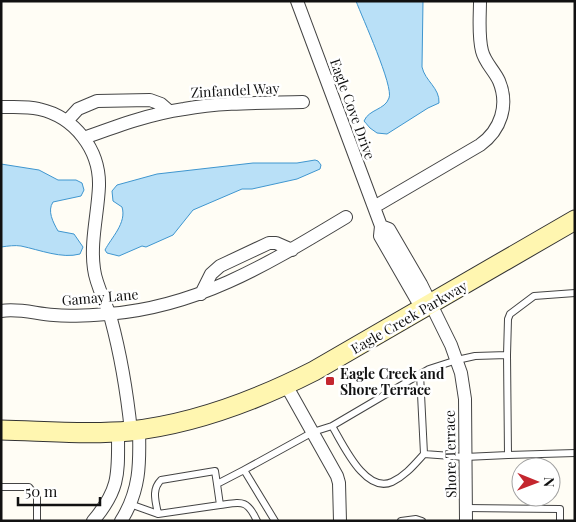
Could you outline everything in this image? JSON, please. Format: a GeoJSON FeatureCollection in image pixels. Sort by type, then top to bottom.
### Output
{"type":"FeatureCollection","features":[{"type":"Feature","properties":{"kind":"main road","name":"Eagle Creek Parkway"},"geometry":{"type":"LineString","coordinates":[[1,430],[95,433],[129,431],[207,415],[286,385],[340,357],[575,220]]}},
{"type":"Feature","properties":{"kind":"street","name":"Eagle Cove Drive"},"geometry":{"type":"LineString","coordinates":[[297,1],[382,226],[390,229],[421,284],[426,307]]}},
{"type":"Feature","properties":{"kind":"street"},"geometry":{"type":"LineString","coordinates":[[374,207],[480,145],[492,136],[498,127],[503,112],[504,97],[499,82],[482,52],[480,40],[480,1]]}},
{"type":"Feature","properties":{"kind":"street"},"geometry":{"type":"LineString","coordinates":[[66,121],[84,105],[93,101],[103,100],[150,100],[161,104],[169,111]]}},
{"type":"Feature","properties":{"kind":"street","name":"Zinfandel Way"},"geometry":{"type":"LineString","coordinates":[[84,138],[133,120],[169,111],[222,104],[303,102]]}},
{"type":"Feature","properties":{"kind":"street"},"geometry":{"type":"LineString","coordinates":[[1,107],[38,108],[54,114],[66,121],[84,138],[94,155],[99,188],[93,252],[94,271],[110,314],[126,383],[129,431],[139,472],[130,504],[121,521]]}},
{"type":"Feature","properties":{"kind":"street","name":"Gamay Lane"},"geometry":{"type":"LineString","coordinates":[[1,312],[20,310],[61,316],[110,314],[166,304],[201,294],[250,273],[346,217]]}},
{"type":"Feature","properties":{"kind":"street"},"geometry":{"type":"LineString","coordinates":[[201,294],[211,274],[225,263],[269,243],[276,243],[292,250]]}},
{"type":"Feature","properties":{"kind":"street","name":"Shore Terrace"},"geometry":{"type":"LineString","coordinates":[[426,307],[457,360],[464,399],[466,514]]}},
{"type":"Feature","properties":{"kind":"street"},"geometry":{"type":"LineString","coordinates":[[286,385],[340,483],[340,521]]}},
{"type":"Feature","properties":{"kind":"street"},"geometry":{"type":"LineString","coordinates":[[93,521],[109,500],[118,476],[129,431]]}},
{"type":"Feature","properties":{"kind":"lane"},"geometry":{"type":"LineString","coordinates":[[508,455],[507,356],[508,319],[510,314],[534,296],[575,293]]}},
{"type":"Feature","properties":{"kind":"lane"},"geometry":{"type":"LineString","coordinates":[[217,484],[313,432],[332,426],[429,368],[475,356],[507,356]]}},
{"type":"Feature","properties":{"kind":"lane"},"geometry":{"type":"LineString","coordinates":[[332,426],[360,472],[374,482],[390,483],[408,471],[424,454],[420,374]]}},
{"type":"Feature","properties":{"kind":"lane"},"geometry":{"type":"LineString","coordinates":[[424,454],[465,456],[575,453]]}},
{"type":"Feature","properties":{"kind":"lane"},"geometry":{"type":"LineString","coordinates":[[158,514],[154,491],[156,484],[161,480],[215,470],[220,505]]}},
{"type":"Feature","properties":{"kind":"lane"},"geometry":{"type":"LineString","coordinates":[[244,470],[275,521]]}},
{"type":"Feature","properties":{"kind":"lane"},"geometry":{"type":"LineString","coordinates":[[1,487],[29,487],[37,497],[37,521]]}},
{"type":"Feature","properties":{"kind":"lane"},"geometry":{"type":"LineString","coordinates":[[130,504],[158,514],[240,502],[246,504],[251,509],[257,521]]}},
{"type":"Feature","properties":{"kind":"lane"},"geometry":{"type":"LineString","coordinates":[[466,514],[560,509],[560,521]]}},
{"type":"Feature","properties":{"kind":"lane"},"geometry":{"type":"LineString","coordinates":[[401,521],[416,519],[422,521]]}},
{"type":"Feature","properties":{"kind":"water"},"geometry":{"type":"Polygon","coordinates":[[[356,1],[423,1],[422,67],[437,93],[439,103],[387,134],[377,133],[364,121],[369,114],[387,102],[389,91],[387,80],[356,1]]]}},
{"type":"Feature","properties":{"kind":"water"},"geometry":{"type":"Polygon","coordinates":[[[315,160],[321,165],[320,169],[297,179],[252,189],[242,189],[193,210],[173,235],[146,247],[142,246],[119,256],[107,253],[105,250],[118,230],[122,219],[122,207],[113,201],[112,191],[117,185],[157,174],[253,163],[297,163],[315,160]]]}},
{"type":"Feature","properties":{"kind":"water"},"geometry":{"type":"Polygon","coordinates":[[[1,164],[39,170],[58,180],[76,180],[82,183],[84,190],[81,196],[53,202],[51,205],[51,213],[58,231],[74,234],[83,247],[80,254],[58,255],[19,246],[1,247],[1,164]]]}},
{"type":"Feature","properties":{"kind":"place","name":"Eagle Creek and Shore Terrace"},"geometry":{"type":"Point","coordinates":[330,381]}}]}
